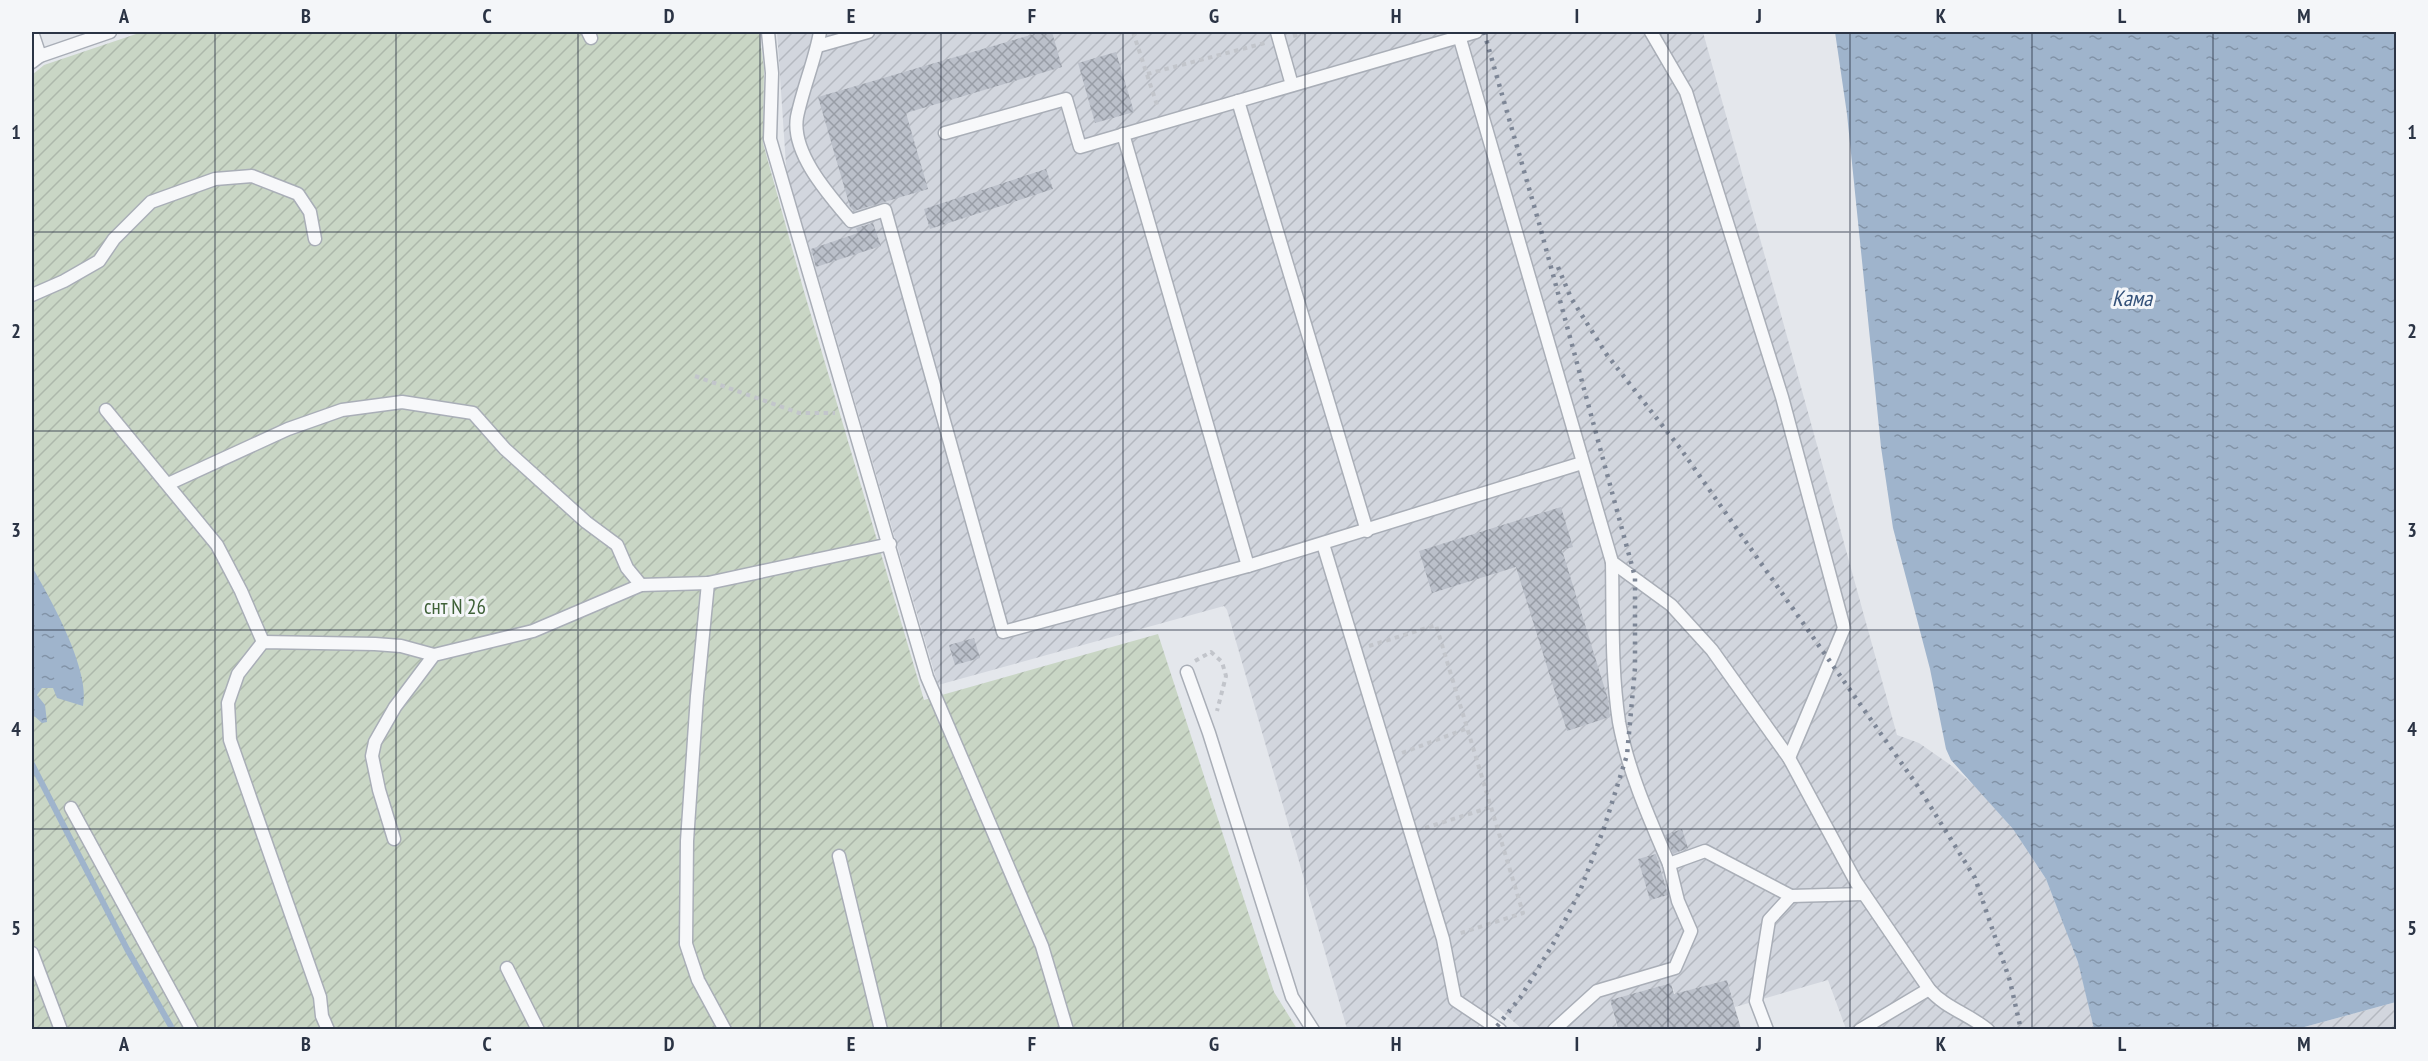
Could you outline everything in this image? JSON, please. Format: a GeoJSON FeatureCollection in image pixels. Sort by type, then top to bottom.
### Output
{"type":"FeatureCollection","features":[{"type":"Feature","properties":{"kind":"lane"},"geometry":{"type":"LineString","coordinates":[[33,32],[36,59],[110,32]]}},
{"type":"Feature","properties":{"kind":"lane"},"geometry":{"type":"LineString","coordinates":[[768,32],[772,73],[770,139],[927,677],[1042,946],[1067,1029]]}},
{"type":"Feature","properties":{"kind":"lane"},"geometry":{"type":"LineString","coordinates":[[820,32],[797,119],[802,154],[833,200],[851,221],[885,210],[1003,632],[1248,566],[1582,463]]}},
{"type":"Feature","properties":{"kind":"lane"},"geometry":{"type":"LineString","coordinates":[[818,46],[868,32]]}},
{"type":"Feature","properties":{"kind":"lane"},"geometry":{"type":"LineString","coordinates":[[945,133],[1066,99],[1080,147],[1292,86],[1459,34],[1476,32]]}},
{"type":"Feature","properties":{"kind":"lane"},"geometry":{"type":"LineString","coordinates":[[1651,32],[1686,92],[1782,397],[1844,628],[1789,758]]}},
{"type":"Feature","properties":{"kind":"lane"},"geometry":{"type":"LineString","coordinates":[[1459,34],[1612,562],[1614,681],[1619,722],[1627,755],[1644,806],[1669,864],[1678,901],[1691,932],[1675,968],[1597,991],[1554,1029]]}},
{"type":"Feature","properties":{"kind":"lane"},"geometry":{"type":"LineString","coordinates":[[1278,36],[1292,86]]}},
{"type":"Feature","properties":{"kind":"lane"},"geometry":{"type":"LineString","coordinates":[[1238,101],[1367,531]]}},
{"type":"Feature","properties":{"kind":"lane"},"geometry":{"type":"LineString","coordinates":[[1123,134],[1248,566]]}},
{"type":"Feature","properties":{"kind":"lane"},"geometry":{"type":"LineString","coordinates":[[32,295],[64,281],[99,261],[114,239],[152,202],[215,179],[252,176],[298,194],[310,212],[315,239]]}},
{"type":"Feature","properties":{"kind":"lane"},"geometry":{"type":"LineString","coordinates":[[168,484],[288,429],[342,410],[402,402],[473,413],[505,449],[586,522],[617,545],[627,568],[641,585]]}},
{"type":"Feature","properties":{"kind":"lane"},"geometry":{"type":"LineString","coordinates":[[106,410],[216,545],[241,591],[263,642]]}},
{"type":"Feature","properties":{"kind":"lane"},"geometry":{"type":"LineString","coordinates":[[263,642],[384,644],[434,655],[532,631],[641,585],[708,583],[890,544]]}},
{"type":"Feature","properties":{"kind":"lane"},"geometry":{"type":"LineString","coordinates":[[1323,544],[1443,939],[1455,1000],[1500,1029]]}},
{"type":"Feature","properties":{"kind":"lane"},"geometry":{"type":"LineString","coordinates":[[1612,562],[1671,605],[1712,650],[1789,758],[1864,894],[1929,989],[1938,1000],[1976,1019],[1988,1029]]}},
{"type":"Feature","properties":{"kind":"lane"},"geometry":{"type":"LineString","coordinates":[[708,583],[687,841],[686,944],[698,980],[725,1029]]}},
{"type":"Feature","properties":{"kind":"lane"},"geometry":{"type":"LineString","coordinates":[[263,642],[238,674],[228,703],[230,740],[320,997],[322,1016],[328,1029]]}},
{"type":"Feature","properties":{"kind":"lane"},"geometry":{"type":"LineString","coordinates":[[394,839],[379,790],[372,756],[375,742],[395,707],[434,655]]}},
{"type":"Feature","properties":{"kind":"lane"},"geometry":{"type":"LineString","coordinates":[[1187,672],[1209,733],[1292,997],[1313,1029]]}},
{"type":"Feature","properties":{"kind":"lane"},"geometry":{"type":"LineString","coordinates":[[71,808],[192,1029]]}},
{"type":"Feature","properties":{"kind":"lane"},"geometry":{"type":"LineString","coordinates":[[1669,864],[1705,850],[1791,896],[1864,894]]}},
{"type":"Feature","properties":{"kind":"lane"},"geometry":{"type":"LineString","coordinates":[[839,856],[881,1029]]}},
{"type":"Feature","properties":{"kind":"lane"},"geometry":{"type":"LineString","coordinates":[[1767,1029],[1756,1001],[1768,920],[1791,896]]}},
{"type":"Feature","properties":{"kind":"lane"},"geometry":{"type":"LineString","coordinates":[[32,953],[61,1029]]}},
{"type":"Feature","properties":{"kind":"lane"},"geometry":{"type":"LineString","coordinates":[[507,968],[538,1029]]}},
{"type":"Feature","properties":{"kind":"lane"},"geometry":{"type":"LineString","coordinates":[[1860,1029],[1929,989]]}},
{"type":"Feature","properties":{"kind":"path"},"geometry":{"type":"LineString","coordinates":[[1133,32],[1163,123]]}},
{"type":"Feature","properties":{"kind":"path"},"geometry":{"type":"LineString","coordinates":[[1147,74],[1278,36],[1306,32]]}},
{"type":"Feature","properties":{"kind":"path"},"geometry":{"type":"LineString","coordinates":[[695,376],[799,413],[850,414]]}},
{"type":"Feature","properties":{"kind":"path"},"geometry":{"type":"LineString","coordinates":[[1354,651],[1436,625],[1468,728],[1523,913],[1443,939]]}},
{"type":"Feature","properties":{"kind":"path"},"geometry":{"type":"LineString","coordinates":[[1187,672],[1197,658],[1211,651],[1222,662],[1226,676],[1209,733]]}},
{"type":"Feature","properties":{"kind":"path"},"geometry":{"type":"LineString","coordinates":[[1387,759],[1468,728]]}},
{"type":"Feature","properties":{"kind":"path"},"geometry":{"type":"LineString","coordinates":[[1410,833],[1491,807]]}},
{"type":"Feature","properties":{"kind":"shaded area"},"geometry":{"type":"Polygon","coordinates":[[[777,32],[1703,32],[1897,735],[1919,743],[1952,766],[1978,789],[2013,829],[2046,879],[2079,962],[2094,1029],[1846,1029],[1828,980],[1735,1007],[1727,980],[1675,994],[1671,983],[1610,1000],[1617,1027],[1607,1029],[1522,1029],[1498,1008],[1476,1029],[1347,1029],[1224,606],[938,685],[810,249],[787,180],[777,32]]]}},
{"type":"Feature","properties":{"kind":"shaded area"},"geometry":{"type":"Polygon","coordinates":[[[2396,1002],[2396,1029],[2297,1029],[2396,1002]]]}},
{"type":"Feature","properties":{"kind":"green space","name":"снт N 26"},"geometry":{"type":"Polygon","coordinates":[[[142,32],[759,32],[764,68],[763,143],[803,288],[924,700],[1158,634],[1274,992],[1297,1029],[32,1030],[32,75],[44,65],[142,32]]]}},
{"type":"Feature","properties":{"kind":"water","name":"Кама"},"geometry":{"type":"Polygon","coordinates":[[[1835,32],[2396,32],[2396,1002],[2297,1029],[2094,1029],[2078,962],[2046,879],[2013,829],[1951,760],[1946,749],[1930,669],[1893,528],[1881,447],[1847,114],[1835,32]]]}},
{"type":"Feature","properties":{"kind":"water"},"geometry":{"type":"Polygon","coordinates":[[[32,567],[49,596],[67,635],[81,674],[84,691],[83,706],[57,698],[53,688],[42,688],[37,695],[45,705],[47,722],[42,723],[32,714],[32,567]]]}},
{"type":"Feature","properties":{"kind":"building"},"geometry":{"type":"Polygon","coordinates":[[[1041,32],[1052,32],[1062,67],[906,113],[928,189],[854,211],[850,207],[818,97],[1041,32]]]}},
{"type":"Feature","properties":{"kind":"building"},"geometry":{"type":"Polygon","coordinates":[[[1116,52],[1134,112],[1095,123],[1078,63],[1116,52]]]}},
{"type":"Feature","properties":{"kind":"building"},"geometry":{"type":"Polygon","coordinates":[[[1046,169],[1053,189],[930,229],[924,209],[1046,169]]]}},
{"type":"Feature","properties":{"kind":"building"},"geometry":{"type":"Polygon","coordinates":[[[873,223],[881,246],[816,267],[811,249],[858,233],[856,228],[873,223]]]}},
{"type":"Feature","properties":{"kind":"building"},"geometry":{"type":"Polygon","coordinates":[[[1561,507],[1573,547],[1562,550],[1608,699],[1610,717],[1567,731],[1516,567],[1432,593],[1419,551],[1561,507]]]}},
{"type":"Feature","properties":{"kind":"building"},"geometry":{"type":"Polygon","coordinates":[[[974,638],[980,658],[955,665],[949,645],[974,638]]]}},
{"type":"Feature","properties":{"kind":"building"},"geometry":{"type":"Polygon","coordinates":[[[1682,829],[1688,848],[1673,854],[1665,835],[1682,829]]]}},
{"type":"Feature","properties":{"kind":"building"},"geometry":{"type":"Polygon","coordinates":[[[1656,854],[1668,895],[1650,900],[1638,859],[1656,854]]]}},
{"type":"Feature","properties":{"kind":"building"},"geometry":{"type":"Polygon","coordinates":[[[1727,980],[1741,1029],[1618,1029],[1610,1000],[1671,983],[1674,994],[1727,980]]]}},
{"type":"Feature","properties":{"kind":"waterway"},"geometry":{"type":"LineString","coordinates":[[32,764],[127,949],[173,1030]]}},
{"type":"Feature","properties":{"kind":"railway"},"geometry":{"type":"LineString","coordinates":[[1484,32],[1539,223],[1635,577],[1635,668],[1627,755],[1604,828],[1580,891],[1553,944],[1520,998],[1494,1030]]}},
{"type":"Feature","properties":{"kind":"railway"},"geometry":{"type":"LineString","coordinates":[[1558,267],[1571,298],[1607,355],[1680,448],[1919,788],[1975,878],[2010,981],[2021,1030]]}}]}
